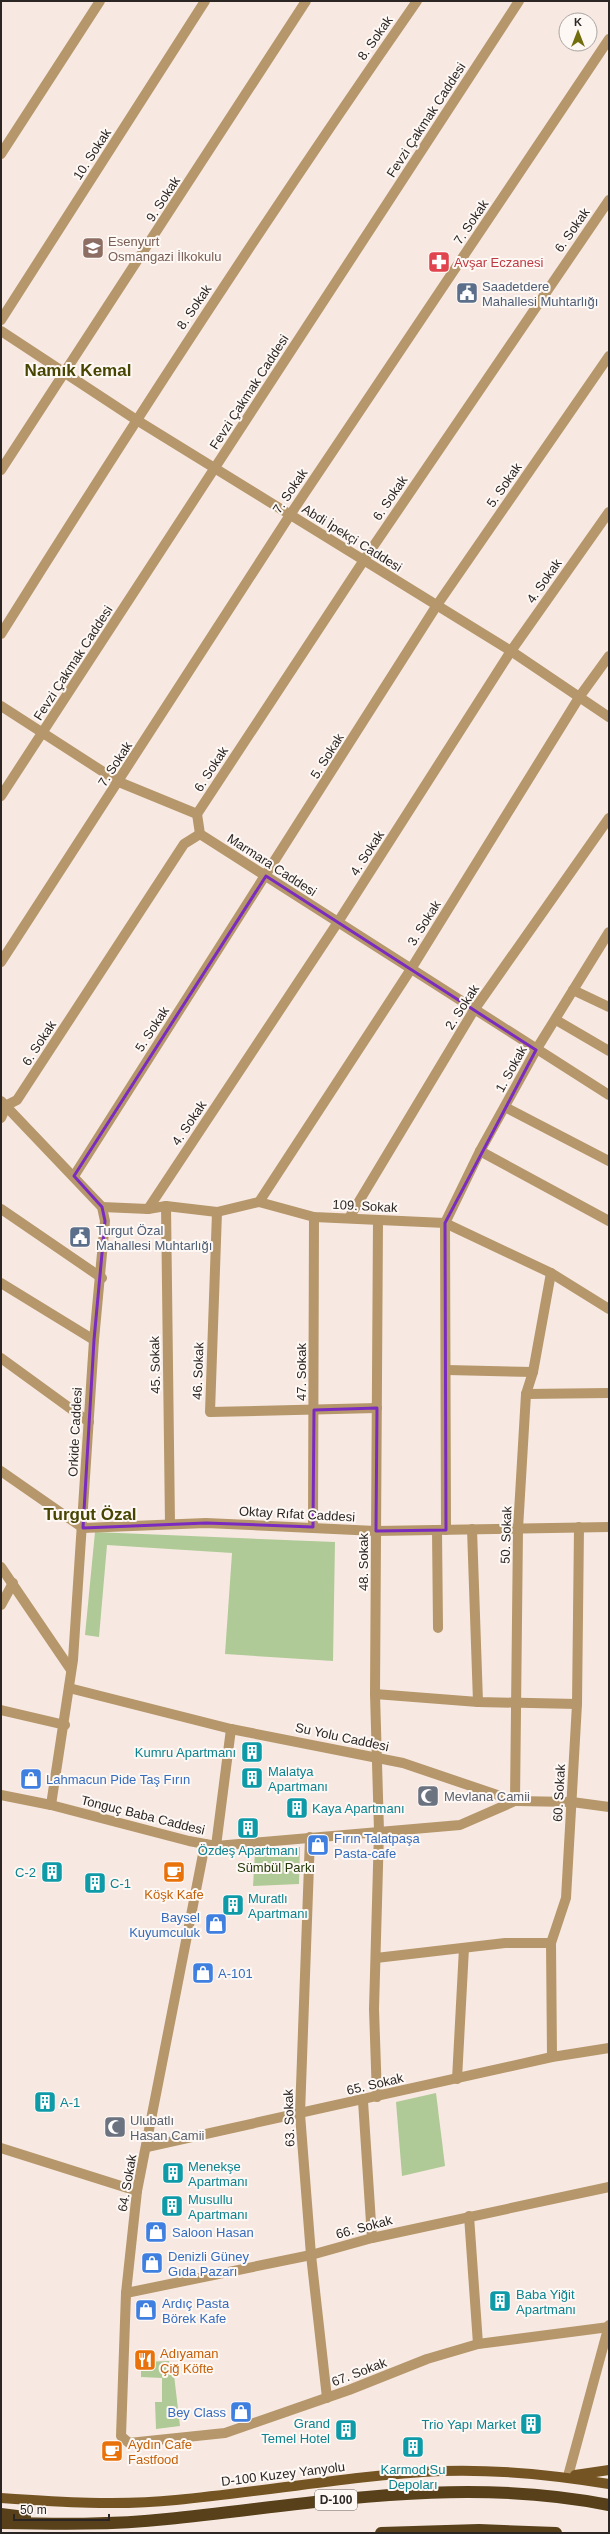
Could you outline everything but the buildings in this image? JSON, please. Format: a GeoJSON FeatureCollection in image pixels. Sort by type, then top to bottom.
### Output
{"type":"FeatureCollection","features":[{"type":"Feature","properties":{"kind":"highway","name":"D-100"},"geometry":{"type":"LineString","coordinates":[[1,2523],[63,2524],[165,2520],[424,2491],[489,2492],[549,2497],[609,2505]]}},
{"type":"Feature","properties":{"kind":"highway"},"geometry":{"type":"LineString","coordinates":[[1,2514],[63,2524]]}},
{"type":"Feature","properties":{"kind":"highway"},"geometry":{"type":"LineString","coordinates":[[381,2533],[479,2530],[556,2533]]}},
{"type":"Feature","properties":{"kind":"main road"},"geometry":{"type":"LineString","coordinates":[[568,2476],[609,2470]]}},
{"type":"Feature","properties":{"kind":"main road","name":"D-100 Kuzey Yanyolu"},"geometry":{"type":"LineString","coordinates":[[1,2498],[133,2503],[175,2500],[416,2473],[473,2471],[568,2476]]}},
{"type":"Feature","properties":{"kind":"main road"},"geometry":{"type":"LineString","coordinates":[[568,2476],[609,2484]]}},
{"type":"Feature","properties":{"kind":"street"},"geometry":{"type":"LineString","coordinates":[[1,154],[100,1]]}},
{"type":"Feature","properties":{"kind":"street","name":"10. Sokak"},"geometry":{"type":"LineString","coordinates":[[1,320],[205,1]]}},
{"type":"Feature","properties":{"kind":"street","name":"9. Sokak"},"geometry":{"type":"LineString","coordinates":[[1,470],[306,1]]}},
{"type":"Feature","properties":{"kind":"street","name":"8. Sokak"},"geometry":{"type":"LineString","coordinates":[[1,634],[135,419],[334,120],[417,1]]}},
{"type":"Feature","properties":{"kind":"street","name":"Fevzi Çakmak Caddesi"},"geometry":{"type":"LineString","coordinates":[[1,796],[519,1]]}},
{"type":"Feature","properties":{"kind":"street","name":"7. Sokak"},"geometry":{"type":"LineString","coordinates":[[1,962],[119,782],[290,515],[609,39]]}},
{"type":"Feature","properties":{"kind":"street","name":"6. Sokak"},"geometry":{"type":"LineString","coordinates":[[197,814],[364,560],[609,200]]}},
{"type":"Feature","properties":{"kind":"street","name":"Abdi İpekçi Caddesi"},"geometry":{"type":"LineString","coordinates":[[1,330],[135,419],[511,651],[609,716]]}},
{"type":"Feature","properties":{"kind":"street","name":"5. Sokak"},"geometry":{"type":"LineString","coordinates":[[74,1176],[437,606],[609,356]]}},
{"type":"Feature","properties":{"kind":"street","name":"4. Sokak"},"geometry":{"type":"LineString","coordinates":[[148,1209],[338,922],[511,651],[609,512]]}},
{"type":"Feature","properties":{"kind":"street","name":"3. Sokak"},"geometry":{"type":"LineString","coordinates":[[259,1202],[411,969],[580,696],[609,656]]}},
{"type":"Feature","properties":{"kind":"street"},"geometry":{"type":"LineString","coordinates":[[1,706],[119,782],[197,814],[200,834]]}},
{"type":"Feature","properties":{"kind":"street","name":"2. Sokak"},"geometry":{"type":"LineString","coordinates":[[349,1218],[474,1010],[609,818]]}},
{"type":"Feature","properties":{"kind":"street","name":"6. Sokak"},"geometry":{"type":"LineString","coordinates":[[4,1103],[18,1100],[184,844],[200,834]]}},
{"type":"Feature","properties":{"kind":"street","name":"Marmara Caddesi"},"geometry":{"type":"LineString","coordinates":[[200,834],[536,1050],[609,1095]]}},
{"type":"Feature","properties":{"kind":"street","name":"1. Sokak"},"geometry":{"type":"LineString","coordinates":[[445,1223],[480,1151],[536,1050],[608,934]]}},
{"type":"Feature","properties":{"kind":"street"},"geometry":{"type":"LineString","coordinates":[[573,990],[609,1007]]}},
{"type":"Feature","properties":{"kind":"street"},"geometry":{"type":"LineString","coordinates":[[556,1020],[609,1051]]}},
{"type":"Feature","properties":{"kind":"street"},"geometry":{"type":"LineString","coordinates":[[1,1118],[4,1103]]}},
{"type":"Feature","properties":{"kind":"street"},"geometry":{"type":"LineString","coordinates":[[4,1103],[102,1207]]}},
{"type":"Feature","properties":{"kind":"street"},"geometry":{"type":"LineString","coordinates":[[505,1107],[609,1161]]}},
{"type":"Feature","properties":{"kind":"street"},"geometry":{"type":"LineString","coordinates":[[480,1151],[609,1221]]}},
{"type":"Feature","properties":{"kind":"street","name":"109. Sokak"},"geometry":{"type":"LineString","coordinates":[[102,1207],[148,1209],[166,1206],[217,1212],[259,1202],[314,1217],[445,1223],[551,1273],[609,1309]]}},
{"type":"Feature","properties":{"kind":"street","name":"45. Sokak"},"geometry":{"type":"LineString","coordinates":[[166,1206],[170,1524]]}},
{"type":"Feature","properties":{"kind":"street","name":"Orkide Caddesi"},"geometry":{"type":"LineString","coordinates":[[51,1805],[65,1725],[71,1670],[83,1528],[94,1340],[102,1278],[105,1221],[102,1207]]}},
{"type":"Feature","properties":{"kind":"street"},"geometry":{"type":"LineString","coordinates":[[1,1209],[102,1278]]}},
{"type":"Feature","properties":{"kind":"street","name":"46. Sokak"},"geometry":{"type":"LineString","coordinates":[[217,1212],[210,1412],[377,1408]]}},
{"type":"Feature","properties":{"kind":"street","name":"47. Sokak"},"geometry":{"type":"LineString","coordinates":[[314,1217],[314,1527]]}},
{"type":"Feature","properties":{"kind":"street","name":"48. Sokak"},"geometry":{"type":"LineString","coordinates":[[377,2097],[376,1958],[380,1831],[376,1758],[375,1694],[378,1220]]}},
{"type":"Feature","properties":{"kind":"street"},"geometry":{"type":"LineString","coordinates":[[438,1628],[447,1370],[445,1223]]}},
{"type":"Feature","properties":{"kind":"street","name":"50. Sokak"},"geometry":{"type":"LineString","coordinates":[[515,1800],[518,1530],[526,1394],[533,1372],[551,1273]]}},
{"type":"Feature","properties":{"kind":"street"},"geometry":{"type":"LineString","coordinates":[[1,1283],[94,1340]]}},
{"type":"Feature","properties":{"kind":"street"},"geometry":{"type":"LineString","coordinates":[[1,1358],[89,1422]]}},
{"type":"Feature","properties":{"kind":"street"},"geometry":{"type":"LineString","coordinates":[[447,1370],[533,1372]]}},
{"type":"Feature","properties":{"kind":"street"},"geometry":{"type":"LineString","coordinates":[[526,1394],[609,1393]]}},
{"type":"Feature","properties":{"kind":"street"},"geometry":{"type":"LineString","coordinates":[[1,1471],[83,1528]]}},
{"type":"Feature","properties":{"kind":"street","name":"Oktay Rıfat Caddesi"},"geometry":{"type":"LineString","coordinates":[[83,1528],[170,1524],[314,1527],[376,1531],[518,1530],[609,1527]]}},
{"type":"Feature","properties":{"kind":"street","name":"60. Sokak"},"geometry":{"type":"LineString","coordinates":[[552,2057],[551,1943],[566,1898],[577,1704],[579,1527]]}},
{"type":"Feature","properties":{"kind":"street"},"geometry":{"type":"LineString","coordinates":[[472,1530],[478,1702]]}},
{"type":"Feature","properties":{"kind":"street"},"geometry":{"type":"LineString","coordinates":[[1,1567],[71,1670]]}},
{"type":"Feature","properties":{"kind":"street"},"geometry":{"type":"LineString","coordinates":[[1,1605],[13,1584]]}},
{"type":"Feature","properties":{"kind":"street","name":"Su Yolu Caddesi"},"geometry":{"type":"LineString","coordinates":[[69,1688],[231,1729],[403,1763],[515,1800],[572,1802],[609,1807]]}},
{"type":"Feature","properties":{"kind":"street"},"geometry":{"type":"LineString","coordinates":[[375,1694],[478,1702],[577,1704]]}},
{"type":"Feature","properties":{"kind":"street"},"geometry":{"type":"LineString","coordinates":[[1,1710],[65,1725]]}},
{"type":"Feature","properties":{"kind":"street","name":"64. Sokak"},"geometry":{"type":"LineString","coordinates":[[121,2436],[126,2293],[137,2191],[211,1845],[231,1729]]}},
{"type":"Feature","properties":{"kind":"street","name":"Tonguç Baba Caddesi"},"geometry":{"type":"LineString","coordinates":[[1,1795],[51,1805],[211,1845],[460,1825],[515,1800]]}},
{"type":"Feature","properties":{"kind":"street","name":"63. Sokak"},"geometry":{"type":"LineString","coordinates":[[310,1837],[300,2114],[311,2255],[326,2398]]}},
{"type":"Feature","properties":{"kind":"street"},"geometry":{"type":"LineString","coordinates":[[376,1958],[505,1943],[551,1943]]}},
{"type":"Feature","properties":{"kind":"street"},"geometry":{"type":"LineString","coordinates":[[457,2079],[464,1948]]}},
{"type":"Feature","properties":{"kind":"street","name":"65. Sokak"},"geometry":{"type":"LineString","coordinates":[[147,2147],[363,2101],[552,2057],[609,2048]]}},
{"type":"Feature","properties":{"kind":"street"},"geometry":{"type":"LineString","coordinates":[[363,2101],[372,2238]]}},
{"type":"Feature","properties":{"kind":"street"},"geometry":{"type":"LineString","coordinates":[[1,2148],[137,2191]]}},
{"type":"Feature","properties":{"kind":"street","name":"66. Sokak"},"geometry":{"type":"LineString","coordinates":[[126,2293],[311,2255],[372,2238],[609,2187]]}},
{"type":"Feature","properties":{"kind":"street"},"geometry":{"type":"LineString","coordinates":[[469,2216],[478,2344]]}},
{"type":"Feature","properties":{"kind":"street"},"geometry":{"type":"LineString","coordinates":[[568,2476],[608,2326]]}},
{"type":"Feature","properties":{"kind":"street","name":"67. Sokak"},"geometry":{"type":"LineString","coordinates":[[121,2436],[129,2443],[225,2432],[326,2398],[427,2359],[478,2344],[608,2326]]}},
{"type":"Feature","properties":{"kind":"highlighted area"},"geometry":{"type":"Polygon","coordinates":[[[266,876],[536,1050],[445,1223],[446,1530],[376,1531],[377,1408],[314,1410],[313,1527],[206,1523],[83,1528],[94,1340],[105,1221],[102,1207],[74,1176],[266,876]]]}},
{"type":"Feature","properties":{"kind":"green space"},"geometry":{"type":"Polygon","coordinates":[[[95,1532],[335,1542],[333,1661],[225,1654],[232,1553],[107,1545],[99,1637],[85,1635],[95,1532]]]}},
{"type":"Feature","properties":{"kind":"green space","name":"Sümbül Parkı"},"geometry":{"type":"Polygon","coordinates":[[[300,1847],[299,1884],[253,1886],[255,1852],[300,1847]]]}},
{"type":"Feature","properties":{"kind":"green space"},"geometry":{"type":"Polygon","coordinates":[[[436,2093],[445,2166],[402,2176],[396,2102],[436,2093]]]}},
{"type":"Feature","properties":{"kind":"green space"},"geometry":{"type":"Polygon","coordinates":[[[169,2361],[174,2375],[180,2426],[156,2429],[155,2402],[162,2402],[162,2378],[141,2377],[141,2362],[169,2361]]]}},
{"type":"Feature","properties":{"kind":"place","name":"Esenyurt Osmangazi İlkokulu"},"geometry":{"type":"Point","coordinates":[93,248]}},
{"type":"Feature","properties":{"kind":"place","name":"Avşar Eczanesi"},"geometry":{"type":"Point","coordinates":[439,262]}},
{"type":"Feature","properties":{"kind":"place","name":"Saadetdere Mahallesi Muhtarlığı"},"geometry":{"type":"Point","coordinates":[467,293]}},
{"type":"Feature","properties":{"kind":"place","name":"Turgut Özal Mahallesi Muhtarlığı"},"geometry":{"type":"Point","coordinates":[80,1237]}},
{"type":"Feature","properties":{"kind":"place","name":"Kumru Apartmanı"},"geometry":{"type":"Point","coordinates":[252,1752]}},
{"type":"Feature","properties":{"kind":"place","name":"Malatya Apartmanı"},"geometry":{"type":"Point","coordinates":[252,1778]}},
{"type":"Feature","properties":{"kind":"place","name":"Lahmacun Pide Taş Fırın"},"geometry":{"type":"Point","coordinates":[31,1779]}},
{"type":"Feature","properties":{"kind":"place","name":"Mevlana Camii"},"geometry":{"type":"Point","coordinates":[428,1796]}},
{"type":"Feature","properties":{"kind":"place","name":"Kaya Apartmanı"},"geometry":{"type":"Point","coordinates":[297,1808]}},
{"type":"Feature","properties":{"kind":"place","name":"Özdeş Apartmanı"},"geometry":{"type":"Point","coordinates":[248,1828]}},
{"type":"Feature","properties":{"kind":"place","name":"Fırın Talatpaşa Pasta-cafe"},"geometry":{"type":"Point","coordinates":[318,1845]}},
{"type":"Feature","properties":{"kind":"place","name":"C-2"},"geometry":{"type":"Point","coordinates":[52,1872]}},
{"type":"Feature","properties":{"kind":"place","name":"Köşk Kafe"},"geometry":{"type":"Point","coordinates":[174,1872]}},
{"type":"Feature","properties":{"kind":"place","name":"C-1"},"geometry":{"type":"Point","coordinates":[95,1883]}},
{"type":"Feature","properties":{"kind":"place","name":"Muratlı Apartmanı"},"geometry":{"type":"Point","coordinates":[233,1905]}},
{"type":"Feature","properties":{"kind":"place","name":"Baysel Kuyumculuk"},"geometry":{"type":"Point","coordinates":[216,1924]}},
{"type":"Feature","properties":{"kind":"place","name":"A-101"},"geometry":{"type":"Point","coordinates":[203,1973]}},
{"type":"Feature","properties":{"kind":"place","name":"A-1"},"geometry":{"type":"Point","coordinates":[45,2102]}},
{"type":"Feature","properties":{"kind":"place","name":"Ulubatlı Hasan Camii"},"geometry":{"type":"Point","coordinates":[115,2127]}},
{"type":"Feature","properties":{"kind":"place","name":"Menekşe Apartmanı"},"geometry":{"type":"Point","coordinates":[173,2173]}},
{"type":"Feature","properties":{"kind":"place","name":"Musullu Apartmanı"},"geometry":{"type":"Point","coordinates":[172,2206]}},
{"type":"Feature","properties":{"kind":"place","name":"Saloon Hasan"},"geometry":{"type":"Point","coordinates":[156,2232]}},
{"type":"Feature","properties":{"kind":"place","name":"Denizli Güney Gıda Pazarı"},"geometry":{"type":"Point","coordinates":[152,2263]}},
{"type":"Feature","properties":{"kind":"place","name":"Baba Yiğit Apartmanı"},"geometry":{"type":"Point","coordinates":[500,2301]}},
{"type":"Feature","properties":{"kind":"place","name":"Ardıç Pasta Börek Kafe"},"geometry":{"type":"Point","coordinates":[146,2310]}},
{"type":"Feature","properties":{"kind":"place","name":"Adıyaman Çiğ Köfte"},"geometry":{"type":"Point","coordinates":[145,2360]}},
{"type":"Feature","properties":{"kind":"place","name":"Bey Class"},"geometry":{"type":"Point","coordinates":[241,2412]}},
{"type":"Feature","properties":{"kind":"place","name":"Trio Yapı Market"},"geometry":{"type":"Point","coordinates":[531,2424]}},
{"type":"Feature","properties":{"kind":"place","name":"Grand Temel Hotel"},"geometry":{"type":"Point","coordinates":[346,2430]}},
{"type":"Feature","properties":{"kind":"place","name":"Karmod Su Depoları"},"geometry":{"type":"Point","coordinates":[413,2447]}},
{"type":"Feature","properties":{"kind":"place","name":"Aydın Cafe Fastfood"},"geometry":{"type":"Point","coordinates":[112,2451]}},
{"type":"Feature","properties":{"kind":"district","name":"Namık Kemal"},"geometry":{"type":"Point","coordinates":[78,370]}},
{"type":"Feature","properties":{"kind":"district","name":"Turgut Özal"},"geometry":{"type":"Point","coordinates":[90,1514]}}]}
